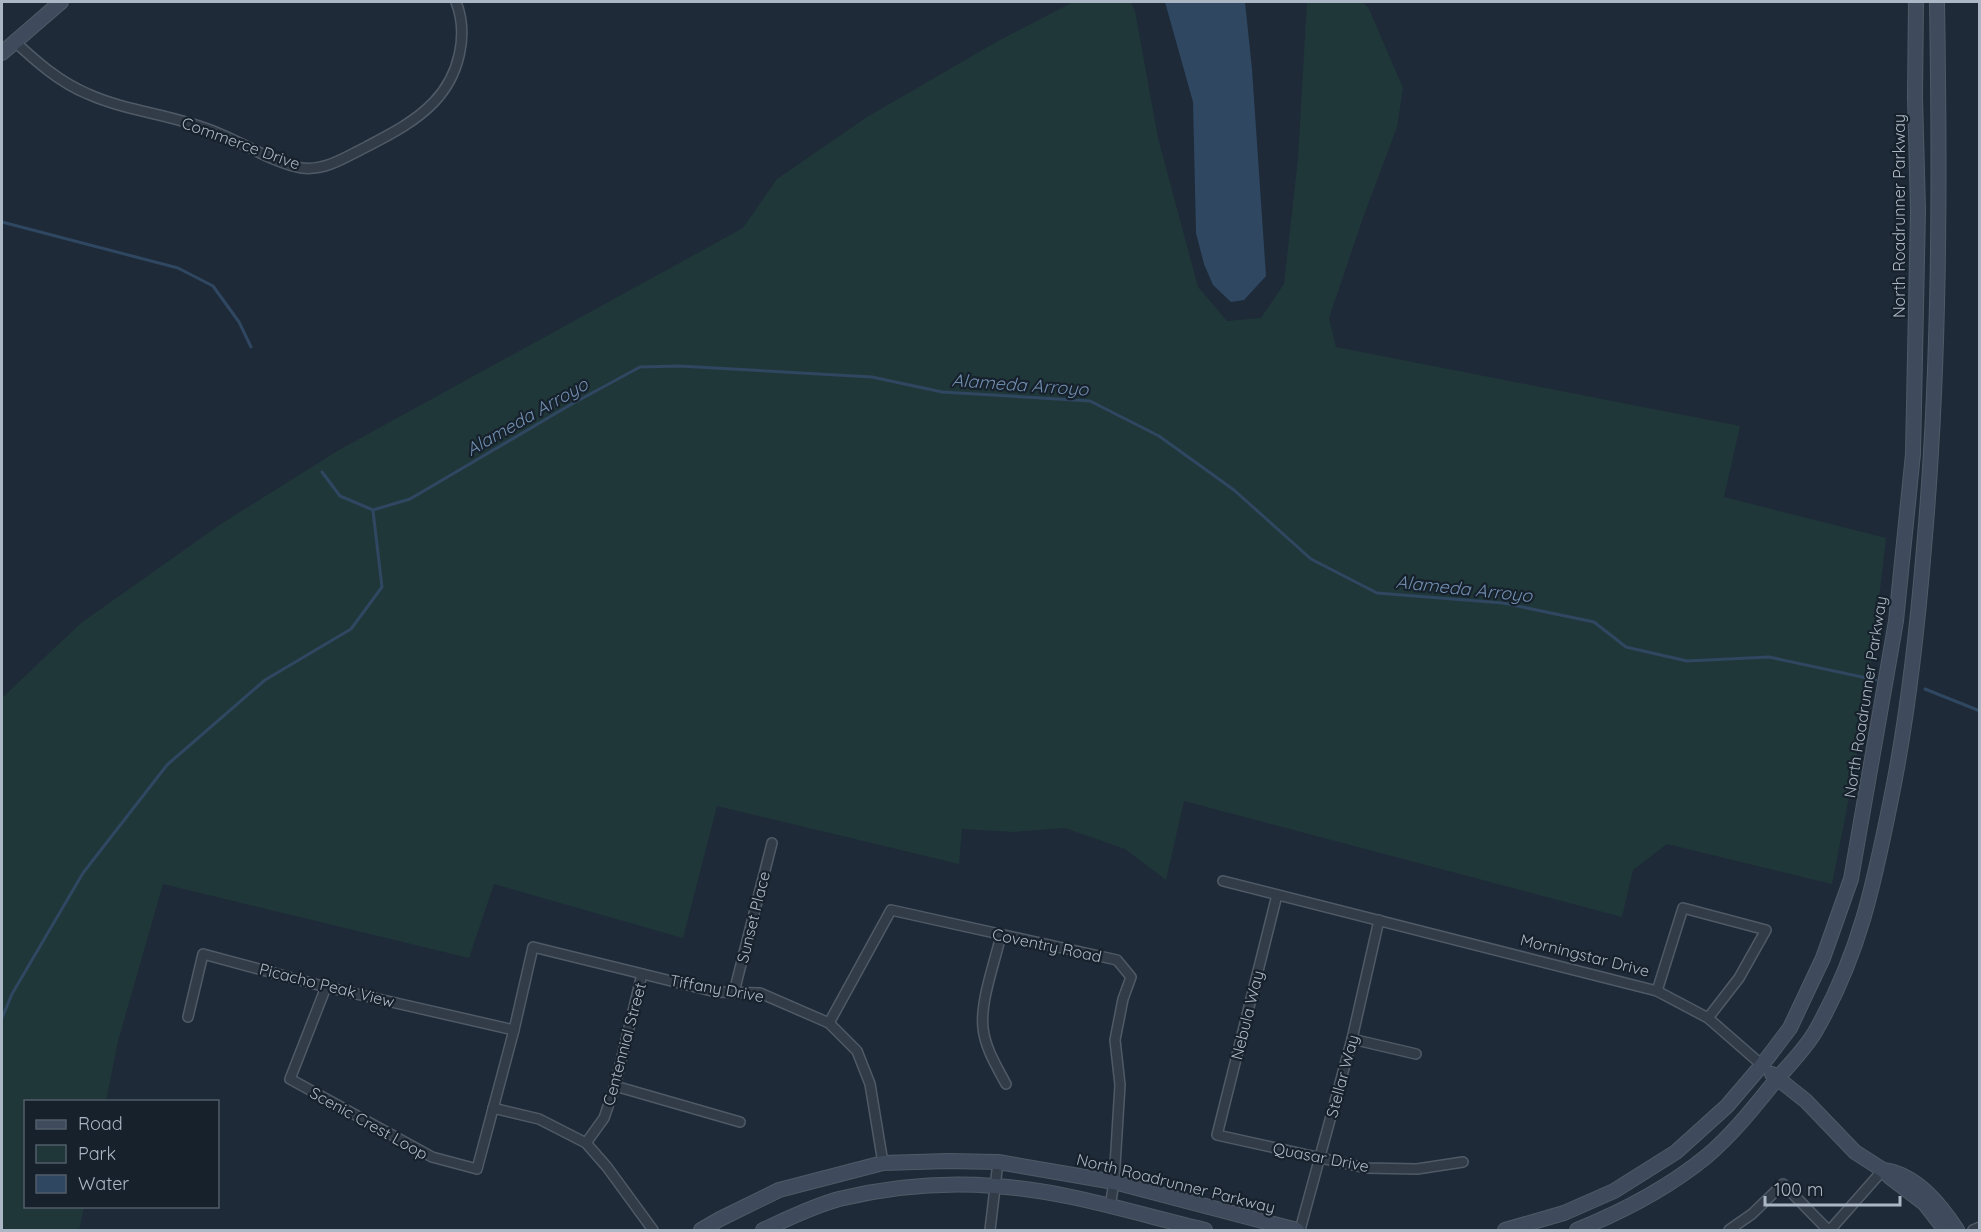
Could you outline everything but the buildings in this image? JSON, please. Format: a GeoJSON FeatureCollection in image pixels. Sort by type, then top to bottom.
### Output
{"type":"FeatureCollection","features":[{"type":"Feature","properties":{"kind":"main road"},"geometry":{"type":"LineString","coordinates":[[2,53],[61,2]]}},
{"type":"Feature","properties":{"kind":"main road","name":"North Roadrunner Parkway"},"geometry":{"type":"LineString","coordinates":[[1505,1230],[1564,1213],[1604,1196],[1667,1157],[1727,1106],[1790,1028],[1822,958],[1851,879],[1896,621],[1913,454],[1918,210],[1915,97],[1916,2]]}},
{"type":"Feature","properties":{"kind":"main road"},"geometry":{"type":"LineString","coordinates":[[1577,1230],[1610,1217],[1664,1187],[1708,1155],[1743,1120],[1813,1035],[1842,978],[1860,934],[1873,885],[1901,750],[1916,643],[1930,466],[1938,311],[1937,2]]}},
{"type":"Feature","properties":{"kind":"main road","name":"Morningstar Drive"},"geometry":{"type":"LineString","coordinates":[[1762,1065],[1806,1101],[1851,1148],[1925,1204],[1945,1230]]}},
{"type":"Feature","properties":{"kind":"main road","name":"North Roadrunner Parkway"},"geometry":{"type":"LineString","coordinates":[[702,1230],[779,1190],[883,1163],[998,1162],[1114,1182],[1298,1230]]}},
{"type":"Feature","properties":{"kind":"main road","name":"Morningstar Drive"},"geometry":{"type":"LineString","coordinates":[[1883,1170],[1900,1173],[1924,1190],[1939,1205],[1957,1230]]}},
{"type":"Feature","properties":{"kind":"main road"},"geometry":{"type":"LineString","coordinates":[[763,1230],[838,1200],[877,1192],[950,1185],[995,1186],[1058,1195],[1205,1230]]}},
{"type":"Feature","properties":{"kind":"street","name":"Commerce Drive"},"geometry":{"type":"LineString","coordinates":[[14,41],[48,72],[88,94],[217,132],[265,155],[303,168],[334,164],[401,129],[434,102],[450,79],[463,39],[460,13],[456,2]]}},
{"type":"Feature","properties":{"kind":"street","name":"Sunset Place"},"geometry":{"type":"LineString","coordinates":[[734,992],[772,843]]}},
{"type":"Feature","properties":{"kind":"street","name":"Morningstar Drive"},"geometry":{"type":"LineString","coordinates":[[1223,881],[1657,990],[1708,1018],[1762,1065]]}},
{"type":"Feature","properties":{"kind":"street","name":"Nebula Way"},"geometry":{"type":"LineString","coordinates":[[1217,1134],[1277,895]]}},
{"type":"Feature","properties":{"kind":"street"},"geometry":{"type":"LineString","coordinates":[[1657,990],[1683,908],[1766,930],[1739,978],[1708,1018]]}},
{"type":"Feature","properties":{"kind":"street","name":"Coventry Road"},"geometry":{"type":"LineString","coordinates":[[830,1023],[891,910],[1117,960],[1131,977],[1123,999],[1115,1040],[1120,1084],[1114,1182],[1110,1208]]}},
{"type":"Feature","properties":{"kind":"street","name":"Stellar Way"},"geometry":{"type":"LineString","coordinates":[[1298,1230],[1352,1039],[1379,920]]}},
{"type":"Feature","properties":{"kind":"street"},"geometry":{"type":"LineString","coordinates":[[1001,935],[986,1000],[983,1027],[988,1049],[1006,1084]]}},
{"type":"Feature","properties":{"kind":"street","name":"Tiffany Drive"},"geometry":{"type":"LineString","coordinates":[[514,1030],[533,947],[716,992],[760,993],[830,1023],[857,1051],[870,1084],[883,1163]]}},
{"type":"Feature","properties":{"kind":"street","name":"Picacho Peak View"},"geometry":{"type":"LineString","coordinates":[[188,1017],[203,954],[326,987],[514,1030]]}},
{"type":"Feature","properties":{"kind":"street","name":"Centennial Street"},"geometry":{"type":"LineString","coordinates":[[586,1143],[604,1118],[615,1086],[642,974]]}},
{"type":"Feature","properties":{"kind":"street","name":"Scenic Crest Loop"},"geometry":{"type":"LineString","coordinates":[[326,987],[290,1079],[432,1157],[477,1169],[514,1030]]}},
{"type":"Feature","properties":{"kind":"street"},"geometry":{"type":"LineString","coordinates":[[1352,1039],[1416,1054]]}},
{"type":"Feature","properties":{"kind":"street"},"geometry":{"type":"LineString","coordinates":[[615,1086],[740,1122]]}},
{"type":"Feature","properties":{"kind":"street"},"geometry":{"type":"LineString","coordinates":[[493,1108],[539,1119],[586,1143],[607,1167],[653,1230]]}},
{"type":"Feature","properties":{"kind":"street","name":"Quasar Drive"},"geometry":{"type":"LineString","coordinates":[[1217,1134],[1319,1159],[1376,1168],[1417,1169],[1463,1162]]}},
{"type":"Feature","properties":{"kind":"street"},"geometry":{"type":"LineString","coordinates":[[990,1230],[998,1162]]}},
{"type":"Feature","properties":{"kind":"street"},"geometry":{"type":"LineString","coordinates":[[1729,1230],[1752,1214],[1783,1184],[1829,1230],[1883,1170]]}},
{"type":"Feature","properties":{"kind":"street"},"geometry":{"type":"LineString","coordinates":[[1973,1230],[1980,1227]]}},
{"type":"Feature","properties":{"kind":"green space"},"geometry":{"type":"Polygon","coordinates":[[[1073,2],[1131,2],[1135,11],[1158,138],[1198,287],[1227,321],[1261,318],[1284,284],[1298,159],[1307,2],[1363,2],[1369,9],[1403,88],[1397,127],[1329,318],[1336,347],[1740,426],[1724,497],[1886,538],[1872,659],[1854,772],[1832,884],[1667,844],[1633,870],[1622,917],[1184,801],[1166,880],[1125,849],[1065,828],[1014,832],[962,829],[959,864],[717,806],[683,938],[494,884],[469,958],[163,884],[118,1041],[106,1100],[24,1100],[24,1208],[84,1208],[79,1230],[2,1230],[2,698],[81,623],[221,524],[339,450],[743,228],[777,179],[867,117],[998,41],[1073,2]]]}},
{"type":"Feature","properties":{"kind":"water"},"geometry":{"type":"Polygon","coordinates":[[[1165,2],[1245,2],[1252,69],[1266,276],[1244,300],[1231,302],[1213,285],[1204,264],[1196,233],[1193,102],[1165,2]]]}},
{"type":"Feature","properties":{"kind":"waterway","name":"Alameda Arroyo"},"geometry":{"type":"LineString","coordinates":[[2,222],[178,268],[213,286],[239,322],[251,347]]}},
{"type":"Feature","properties":{"kind":"waterway","name":"Alameda Arroyo"},"geometry":{"type":"LineString","coordinates":[[322,472],[340,496],[373,510],[410,499],[570,405],[640,367],[679,366],[872,377],[942,392],[1090,401],[1159,436],[1234,490],[1311,559],[1377,593],[1503,603],[1594,622],[1626,647],[1687,661],[1769,657],[1876,680]]}},
{"type":"Feature","properties":{"kind":"waterway"},"geometry":{"type":"LineString","coordinates":[[2,1018],[12,994],[83,873],[167,765],[265,680],[351,629],[382,587],[373,511]]}},
{"type":"Feature","properties":{"kind":"waterway","name":"Alameda Arroyo"},"geometry":{"type":"LineString","coordinates":[[1925,689],[1980,711]]}}]}
